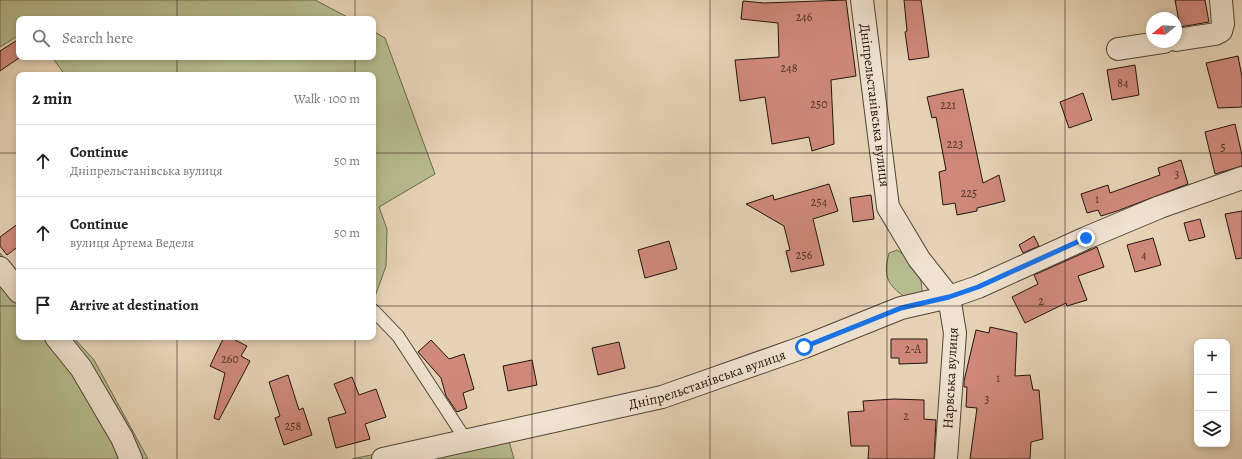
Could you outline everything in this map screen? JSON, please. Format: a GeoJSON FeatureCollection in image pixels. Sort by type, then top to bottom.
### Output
{"type":"FeatureCollection","features":[{"type":"Feature","properties":{"kind":"street","name":"Дніпрельстанівська вулиця"},"geometry":{"type":"LineString","coordinates":[[383,459],[662,397],[804,347],[901,308],[949,297],[920,259],[888,207],[862,0]]}},
{"type":"Feature","properties":{"kind":"street"},"geometry":{"type":"LineString","coordinates":[[1182,39],[1215,34],[1221,31],[1223,24],[1221,0]]}},
{"type":"Feature","properties":{"kind":"street"},"geometry":{"type":"LineString","coordinates":[[1118,49],[1146,45]]}},
{"type":"Feature","properties":{"kind":"street"},"geometry":{"type":"LineString","coordinates":[[949,297],[978,287],[1086,238],[1160,207],[1242,178]]}},
{"type":"Feature","properties":{"kind":"street"},"geometry":{"type":"LineString","coordinates":[[0,268],[16,288]]}},
{"type":"Feature","properties":{"kind":"street","name":"Нарвська вулиця"},"geometry":{"type":"LineString","coordinates":[[946,459],[955,333],[949,297]]}},
{"type":"Feature","properties":{"kind":"street"},"geometry":{"type":"LineString","coordinates":[[58,340],[81,368],[122,438],[131,459]]}},
{"type":"Feature","properties":{"kind":"lane"},"geometry":{"type":"LineString","coordinates":[[376,313],[398,336],[466,440]]}},
{"type":"Feature","properties":{"kind":"green space"},"geometry":{"type":"Polygon","coordinates":[[[0,0],[315,0],[345,16],[16,16],[16,37],[0,47],[0,0]]]}},
{"type":"Feature","properties":{"kind":"green space"},"geometry":{"type":"Polygon","coordinates":[[[376,33],[385,38],[435,174],[379,207],[387,229],[386,266],[376,294],[376,72],[63,72],[54,60],[376,60],[376,33]]]}},
{"type":"Feature","properties":{"kind":"green space"},"geometry":{"type":"Polygon","coordinates":[[[897,250],[913,263],[921,280],[922,294],[909,300],[892,286],[887,276],[886,269],[889,253],[897,250]]]}},
{"type":"Feature","properties":{"kind":"green space"},"geometry":{"type":"Polygon","coordinates":[[[0,253],[16,272],[16,340],[76,340],[94,360],[148,459],[0,459],[0,253]]]}},
{"type":"Feature","properties":{"kind":"green space"},"geometry":{"type":"Polygon","coordinates":[[[451,438],[509,441],[514,459],[352,459],[451,438]]]}},
{"type":"Feature","properties":{"kind":"building"},"geometry":{"type":"Polygon","coordinates":[[[846,0],[856,76],[831,80],[834,144],[812,151],[809,137],[772,144],[765,97],[740,101],[735,60],[779,57],[778,23],[741,19],[743,1],[764,3],[846,0]]]}},
{"type":"Feature","properties":{"kind":"building"},"geometry":{"type":"Polygon","coordinates":[[[904,0],[921,0],[929,57],[909,60],[905,32],[907,31],[904,0]]]}},
{"type":"Feature","properties":{"kind":"building"},"geometry":{"type":"Polygon","coordinates":[[[1175,0],[1205,0],[1209,22],[1182,27],[1182,12],[1177,12],[1175,0]]]}},
{"type":"Feature","properties":{"kind":"building"},"geometry":{"type":"Polygon","coordinates":[[[16,41],[16,60],[0,71],[0,51],[16,41]]]}},
{"type":"Feature","properties":{"kind":"building"},"geometry":{"type":"Polygon","coordinates":[[[1238,56],[1242,77],[1242,107],[1218,108],[1206,63],[1238,56]]]}},
{"type":"Feature","properties":{"kind":"building"},"geometry":{"type":"Polygon","coordinates":[[[1135,65],[1139,95],[1112,100],[1107,70],[1135,65]]]}},
{"type":"Feature","properties":{"kind":"building"},"geometry":{"type":"Polygon","coordinates":[[[963,89],[983,183],[999,175],[1005,201],[977,208],[977,211],[957,215],[955,203],[943,205],[939,172],[946,170],[936,117],[932,118],[927,97],[963,89]]]}},
{"type":"Feature","properties":{"kind":"building"},"geometry":{"type":"Polygon","coordinates":[[[1083,93],[1092,120],[1069,128],[1060,102],[1083,93]]]}},
{"type":"Feature","properties":{"kind":"building"},"geometry":{"type":"Polygon","coordinates":[[[1235,124],[1242,155],[1242,166],[1215,174],[1205,132],[1235,124]]]}},
{"type":"Feature","properties":{"kind":"building"},"geometry":{"type":"Polygon","coordinates":[[[1181,160],[1188,184],[1101,216],[1098,210],[1087,213],[1081,194],[1108,185],[1110,193],[1160,175],[1158,168],[1181,160]]]}},
{"type":"Feature","properties":{"kind":"building"},"geometry":{"type":"Polygon","coordinates":[[[829,184],[838,211],[813,219],[824,265],[791,272],[786,251],[790,250],[784,226],[746,204],[773,195],[774,200],[829,184]]]}},
{"type":"Feature","properties":{"kind":"building"},"geometry":{"type":"Polygon","coordinates":[[[871,195],[874,219],[853,222],[850,198],[871,195]]]}},
{"type":"Feature","properties":{"kind":"building"},"geometry":{"type":"Polygon","coordinates":[[[1242,211],[1242,258],[1236,259],[1225,214],[1242,211]]]}},
{"type":"Feature","properties":{"kind":"building"},"geometry":{"type":"Polygon","coordinates":[[[1200,219],[1205,237],[1189,241],[1184,223],[1200,219]]]}},
{"type":"Feature","properties":{"kind":"building"},"geometry":{"type":"Polygon","coordinates":[[[16,225],[16,248],[7,255],[0,246],[0,237],[16,225]]]}},
{"type":"Feature","properties":{"kind":"building"},"geometry":{"type":"Polygon","coordinates":[[[1034,236],[1039,246],[1023,253],[1019,245],[1034,236]]]}},
{"type":"Feature","properties":{"kind":"building"},"geometry":{"type":"Polygon","coordinates":[[[1153,238],[1161,265],[1135,272],[1127,245],[1153,238]]]}},
{"type":"Feature","properties":{"kind":"building"},"geometry":{"type":"Polygon","coordinates":[[[669,241],[677,269],[645,278],[638,250],[669,241]]]}},
{"type":"Feature","properties":{"kind":"building"},"geometry":{"type":"Polygon","coordinates":[[[1097,247],[1104,267],[1078,276],[1087,300],[1067,306],[1066,303],[1025,323],[1012,297],[1038,284],[1034,275],[1097,247]]]}},
{"type":"Feature","properties":{"kind":"building"},"geometry":{"type":"Polygon","coordinates":[[[990,327],[1017,333],[1015,376],[1030,375],[1033,390],[1039,390],[1043,439],[1031,442],[1030,459],[970,459],[977,408],[966,407],[967,387],[964,387],[964,381],[976,330],[989,333],[990,327]]]}},
{"type":"Feature","properties":{"kind":"building"},"geometry":{"type":"Polygon","coordinates":[[[891,339],[927,339],[927,363],[899,364],[899,358],[891,358],[891,339]]]}},
{"type":"Feature","properties":{"kind":"building"},"geometry":{"type":"Polygon","coordinates":[[[223,340],[235,340],[247,346],[241,356],[250,361],[219,420],[214,418],[225,373],[210,366],[223,340]]]}},
{"type":"Feature","properties":{"kind":"building"},"geometry":{"type":"Polygon","coordinates":[[[431,340],[449,359],[464,354],[474,389],[463,393],[467,408],[457,412],[446,396],[441,378],[418,352],[431,340]]]}},
{"type":"Feature","properties":{"kind":"building"},"geometry":{"type":"Polygon","coordinates":[[[619,342],[625,368],[598,375],[592,348],[619,342]]]}},
{"type":"Feature","properties":{"kind":"building"},"geometry":{"type":"Polygon","coordinates":[[[532,360],[537,385],[508,391],[503,366],[532,360]]]}},
{"type":"Feature","properties":{"kind":"building"},"geometry":{"type":"Polygon","coordinates":[[[288,375],[299,410],[303,408],[312,435],[284,445],[275,418],[280,416],[269,382],[288,375]]]}},
{"type":"Feature","properties":{"kind":"building"},"geometry":{"type":"Polygon","coordinates":[[[352,377],[359,395],[376,389],[386,417],[365,424],[370,439],[336,448],[328,418],[346,413],[334,384],[352,377]]]}},
{"type":"Feature","properties":{"kind":"building"},"geometry":{"type":"Polygon","coordinates":[[[894,399],[924,400],[924,419],[936,420],[934,459],[868,459],[869,446],[851,446],[848,412],[864,411],[863,401],[894,399]]]}},
{"type":"Feature","properties":{"kind":"route"},"geometry":{"type":"LineString","coordinates":[[804,347],[901,308],[949,297],[978,287],[1086,238]]}}]}
